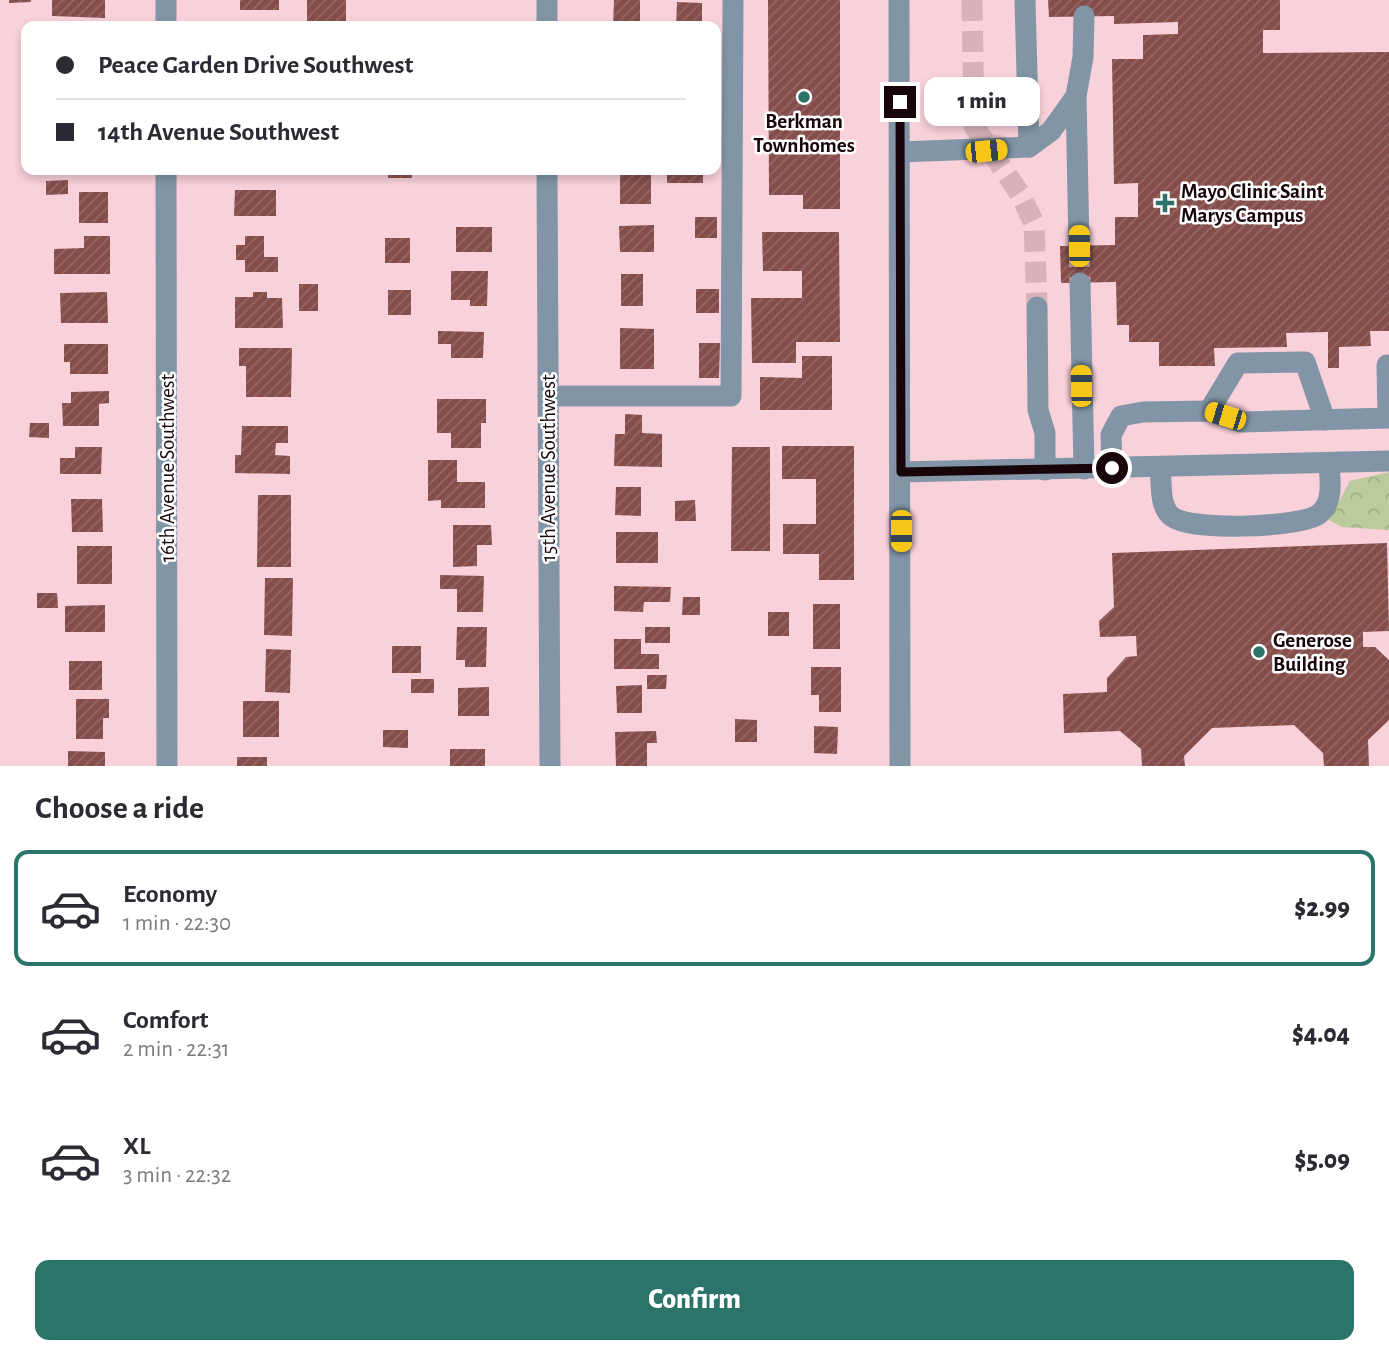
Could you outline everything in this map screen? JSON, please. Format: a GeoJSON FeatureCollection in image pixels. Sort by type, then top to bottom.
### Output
{"type":"FeatureCollection","features":[{"type":"Feature","properties":{"kind":"street"},"geometry":{"type":"LineString","coordinates":[[166,0],[166,21]]}},
{"type":"Feature","properties":{"kind":"street"},"geometry":{"type":"LineString","coordinates":[[547,0],[547,21]]}},
{"type":"Feature","properties":{"kind":"street"},"geometry":{"type":"LineString","coordinates":[[548,396],[730,396],[733,0]]}},
{"type":"Feature","properties":{"kind":"street"},"geometry":{"type":"LineString","coordinates":[[899,0],[900,766]]}},
{"type":"Feature","properties":{"kind":"street"},"geometry":{"type":"LineString","coordinates":[[1025,0],[1029,147]]}},
{"type":"Feature","properties":{"kind":"street"},"geometry":{"type":"LineString","coordinates":[[1079,246],[1076,96],[1083,57],[1084,16]]}},
{"type":"Feature","properties":{"kind":"street"},"geometry":{"type":"LineString","coordinates":[[900,152],[1029,147],[1051,131],[1076,96]]}},
{"type":"Feature","properties":{"kind":"street","name":"16th Avenue Southwest"},"geometry":{"type":"LineString","coordinates":[[166,175],[167,766]]}},
{"type":"Feature","properties":{"kind":"street","name":"15th Avenue Southwest"},"geometry":{"type":"LineString","coordinates":[[547,175],[550,766]]}},
{"type":"Feature","properties":{"kind":"street"},"geometry":{"type":"LineString","coordinates":[[1080,283],[1084,469]]}},
{"type":"Feature","properties":{"kind":"street"},"geometry":{"type":"LineString","coordinates":[[1037,307],[1038,410],[1045,433],[1039,470]]}},
{"type":"Feature","properties":{"kind":"street"},"geometry":{"type":"LineString","coordinates":[[1209,411],[1238,363],[1305,362],[1325,420]]}},
{"type":"Feature","properties":{"kind":"street"},"geometry":{"type":"LineString","coordinates":[[1112,468],[1111,435],[1121,416],[1143,412],[1209,411],[1241,422],[1388,418],[1387,365]]}},
{"type":"Feature","properties":{"kind":"street"},"geometry":{"type":"LineString","coordinates":[[901,472],[1389,461]]}},
{"type":"Feature","properties":{"kind":"street"},"geometry":{"type":"LineString","coordinates":[[1160,468],[1163,505],[1179,522],[1202,525],[1283,524],[1306,521],[1319,514],[1328,503],[1331,492],[1329,464]]}},
{"type":"Feature","properties":{"kind":"green space"},"geometry":{"type":"Polygon","coordinates":[[[1389,472],[1389,530],[1342,527],[1329,520],[1350,481],[1389,472]]]}},
{"type":"Feature","properties":{"kind":"building"},"geometry":{"type":"Polygon","coordinates":[[[9,0],[31,0],[31,2],[9,3],[9,0]]]}},
{"type":"Feature","properties":{"kind":"building"},"geometry":{"type":"Polygon","coordinates":[[[52,0],[105,0],[105,18],[52,16],[52,0]]]}},
{"type":"Feature","properties":{"kind":"building"},"geometry":{"type":"Polygon","coordinates":[[[240,0],[279,0],[279,10],[240,10],[240,0]]]}},
{"type":"Feature","properties":{"kind":"building"},"geometry":{"type":"Polygon","coordinates":[[[307,0],[346,0],[346,21],[307,21],[307,0]]]}},
{"type":"Feature","properties":{"kind":"building"},"geometry":{"type":"Polygon","coordinates":[[[614,0],[640,0],[640,21],[613,21],[614,0]]]}},
{"type":"Feature","properties":{"kind":"building","name":"Berkman Townhomes"},"geometry":{"type":"Polygon","coordinates":[[[768,0],[840,0],[840,209],[803,209],[803,195],[769,195],[768,0]]]}},
{"type":"Feature","properties":{"kind":"building"},"geometry":{"type":"Polygon","coordinates":[[[1048,0],[1280,0],[1280,30],[1263,30],[1263,53],[1389,52],[1389,331],[1370,331],[1371,346],[1339,347],[1339,368],[1328,368],[1328,332],[1286,333],[1287,347],[1214,348],[1215,366],[1159,366],[1159,342],[1129,342],[1129,325],[1117,325],[1116,282],[1061,283],[1060,246],[1115,245],[1115,217],[1138,217],[1138,183],[1114,184],[1112,59],[1143,59],[1143,35],[1178,34],[1178,22],[1114,24],[1114,16],[1049,17],[1048,0]]]}},
{"type":"Feature","properties":{"kind":"building"},"geometry":{"type":"Polygon","coordinates":[[[677,2],[702,3],[702,21],[676,21],[677,2]]]}},
{"type":"Feature","properties":{"kind":"building"},"geometry":{"type":"Polygon","coordinates":[[[388,175],[412,175],[412,178],[388,178],[388,175]]]}},
{"type":"Feature","properties":{"kind":"building"},"geometry":{"type":"Polygon","coordinates":[[[620,175],[651,175],[651,204],[620,204],[620,175]]]}},
{"type":"Feature","properties":{"kind":"building"},"geometry":{"type":"Polygon","coordinates":[[[667,175],[703,175],[703,183],[667,183],[667,175]]]}},
{"type":"Feature","properties":{"kind":"building"},"geometry":{"type":"Polygon","coordinates":[[[68,180],[68,194],[46,195],[46,181],[68,180]]]}},
{"type":"Feature","properties":{"kind":"building"},"geometry":{"type":"Polygon","coordinates":[[[235,190],[276,190],[276,216],[234,216],[235,190]]]}},
{"type":"Feature","properties":{"kind":"building"},"geometry":{"type":"Polygon","coordinates":[[[79,192],[108,192],[108,223],[79,223],[79,192]]]}},
{"type":"Feature","properties":{"kind":"building"},"geometry":{"type":"Polygon","coordinates":[[[695,217],[717,217],[717,238],[695,238],[695,217]]]}},
{"type":"Feature","properties":{"kind":"building"},"geometry":{"type":"Polygon","coordinates":[[[654,225],[654,252],[620,252],[619,226],[654,225]]]}},
{"type":"Feature","properties":{"kind":"building"},"geometry":{"type":"Polygon","coordinates":[[[456,227],[492,227],[492,252],[456,252],[456,227]]]}},
{"type":"Feature","properties":{"kind":"building"},"geometry":{"type":"Polygon","coordinates":[[[762,232],[839,232],[840,342],[796,342],[796,363],[752,363],[751,298],[802,298],[802,271],[763,271],[762,232]]]}},
{"type":"Feature","properties":{"kind":"building"},"geometry":{"type":"Polygon","coordinates":[[[84,236],[110,236],[110,274],[54,274],[54,249],[84,248],[84,236]]]}},
{"type":"Feature","properties":{"kind":"building"},"geometry":{"type":"Polygon","coordinates":[[[245,236],[264,236],[264,257],[278,257],[278,272],[245,272],[245,260],[236,260],[236,245],[245,245],[245,236]]]}},
{"type":"Feature","properties":{"kind":"building"},"geometry":{"type":"Polygon","coordinates":[[[385,238],[410,238],[410,263],[385,263],[385,238]]]}},
{"type":"Feature","properties":{"kind":"building"},"geometry":{"type":"Polygon","coordinates":[[[451,271],[488,271],[487,306],[470,306],[470,300],[451,300],[451,271]]]}},
{"type":"Feature","properties":{"kind":"building"},"geometry":{"type":"Polygon","coordinates":[[[621,274],[643,274],[643,306],[621,306],[621,274]]]}},
{"type":"Feature","properties":{"kind":"building"},"geometry":{"type":"Polygon","coordinates":[[[299,284],[318,284],[318,311],[299,311],[299,284]]]}},
{"type":"Feature","properties":{"kind":"building"},"geometry":{"type":"Polygon","coordinates":[[[696,289],[719,289],[719,313],[696,313],[696,289]]]}},
{"type":"Feature","properties":{"kind":"building"},"geometry":{"type":"Polygon","coordinates":[[[388,290],[411,290],[411,315],[388,315],[388,290]]]}},
{"type":"Feature","properties":{"kind":"building"},"geometry":{"type":"Polygon","coordinates":[[[107,292],[108,323],[61,323],[60,293],[107,292]]]}},
{"type":"Feature","properties":{"kind":"building"},"geometry":{"type":"Polygon","coordinates":[[[253,292],[267,292],[267,298],[282,298],[283,328],[235,328],[235,297],[253,297],[253,292]]]}},
{"type":"Feature","properties":{"kind":"building"},"geometry":{"type":"Polygon","coordinates":[[[620,328],[654,329],[654,369],[620,369],[620,328]]]}},
{"type":"Feature","properties":{"kind":"building"},"geometry":{"type":"Polygon","coordinates":[[[438,331],[484,332],[483,358],[451,358],[451,344],[438,344],[438,331]]]}},
{"type":"Feature","properties":{"kind":"building"},"geometry":{"type":"Polygon","coordinates":[[[699,343],[720,343],[719,378],[699,378],[699,343]]]}},
{"type":"Feature","properties":{"kind":"building"},"geometry":{"type":"Polygon","coordinates":[[[64,344],[108,344],[108,374],[70,374],[70,362],[64,362],[64,344]]]}},
{"type":"Feature","properties":{"kind":"building"},"geometry":{"type":"Polygon","coordinates":[[[239,348],[292,348],[291,397],[246,397],[246,366],[239,366],[239,348]]]}},
{"type":"Feature","properties":{"kind":"building"},"geometry":{"type":"Polygon","coordinates":[[[802,356],[832,356],[832,410],[760,410],[760,377],[802,378],[802,356]]]}},
{"type":"Feature","properties":{"kind":"building"},"geometry":{"type":"Polygon","coordinates":[[[109,391],[109,403],[99,404],[99,426],[63,426],[62,403],[71,403],[71,392],[109,391]]]}},
{"type":"Feature","properties":{"kind":"building"},"geometry":{"type":"Polygon","coordinates":[[[437,399],[486,399],[486,423],[481,423],[481,448],[451,448],[451,433],[437,433],[437,399]]]}},
{"type":"Feature","properties":{"kind":"building"},"geometry":{"type":"Polygon","coordinates":[[[625,414],[642,415],[642,433],[662,434],[662,467],[614,466],[615,434],[625,434],[625,414]]]}},
{"type":"Feature","properties":{"kind":"building"},"geometry":{"type":"Polygon","coordinates":[[[30,423],[49,423],[49,438],[29,437],[30,423]]]}},
{"type":"Feature","properties":{"kind":"building"},"geometry":{"type":"Polygon","coordinates":[[[242,426],[288,426],[288,443],[276,443],[275,455],[290,456],[290,474],[235,473],[235,455],[241,455],[242,426]]]}},
{"type":"Feature","properties":{"kind":"building"},"geometry":{"type":"Polygon","coordinates":[[[782,446],[854,446],[854,580],[819,580],[819,554],[783,554],[783,524],[816,524],[816,479],[782,479],[782,446]]]}},
{"type":"Feature","properties":{"kind":"building"},"geometry":{"type":"Polygon","coordinates":[[[75,447],[102,447],[101,474],[60,474],[60,458],[75,458],[75,447]]]}},
{"type":"Feature","properties":{"kind":"building"},"geometry":{"type":"Polygon","coordinates":[[[732,447],[770,447],[770,551],[731,551],[732,447]]]}},
{"type":"Feature","properties":{"kind":"building"},"geometry":{"type":"Polygon","coordinates":[[[428,460],[457,460],[457,482],[485,482],[485,508],[441,508],[441,500],[428,501],[428,460]]]}},
{"type":"Feature","properties":{"kind":"building"},"geometry":{"type":"Polygon","coordinates":[[[616,487],[641,487],[641,516],[615,515],[616,487]]]}},
{"type":"Feature","properties":{"kind":"building"},"geometry":{"type":"Polygon","coordinates":[[[258,495],[291,495],[291,567],[257,567],[258,495]]]}},
{"type":"Feature","properties":{"kind":"building"},"geometry":{"type":"Polygon","coordinates":[[[71,499],[102,499],[103,532],[72,532],[71,499]]]}},
{"type":"Feature","properties":{"kind":"building"},"geometry":{"type":"Polygon","coordinates":[[[695,500],[696,521],[675,521],[675,501],[695,500]]]}},
{"type":"Feature","properties":{"kind":"building"},"geometry":{"type":"Polygon","coordinates":[[[453,525],[491,525],[492,545],[477,545],[477,566],[453,567],[453,525]]]}},
{"type":"Feature","properties":{"kind":"building"},"geometry":{"type":"Polygon","coordinates":[[[616,532],[658,532],[658,563],[616,563],[616,532]]]}},
{"type":"Feature","properties":{"kind":"building","name":"Generose Building"},"geometry":{"type":"Polygon","coordinates":[[[1387,543],[1389,631],[1363,632],[1363,647],[1375,647],[1389,660],[1389,720],[1368,740],[1369,766],[1324,766],[1323,753],[1294,725],[1212,728],[1184,756],[1185,766],[1142,766],[1141,749],[1120,731],[1064,733],[1063,694],[1107,692],[1107,678],[1126,657],[1137,656],[1136,636],[1100,637],[1099,621],[1114,607],[1112,553],[1387,543]]]}},
{"type":"Feature","properties":{"kind":"building"},"geometry":{"type":"Polygon","coordinates":[[[77,546],[112,546],[112,584],[77,584],[77,546]]]}},
{"type":"Feature","properties":{"kind":"building"},"geometry":{"type":"Polygon","coordinates":[[[440,575],[484,576],[483,612],[457,612],[457,589],[440,589],[440,575]]]}},
{"type":"Feature","properties":{"kind":"building"},"geometry":{"type":"Polygon","coordinates":[[[265,578],[293,578],[292,636],[264,635],[265,578]]]}},
{"type":"Feature","properties":{"kind":"building"},"geometry":{"type":"Polygon","coordinates":[[[614,586],[671,587],[670,602],[644,602],[643,612],[614,611],[614,586]]]}},
{"type":"Feature","properties":{"kind":"building"},"geometry":{"type":"Polygon","coordinates":[[[37,593],[57,593],[58,608],[37,608],[37,593]]]}},
{"type":"Feature","properties":{"kind":"building"},"geometry":{"type":"Polygon","coordinates":[[[683,597],[700,597],[700,615],[682,615],[683,597]]]}},
{"type":"Feature","properties":{"kind":"building"},"geometry":{"type":"Polygon","coordinates":[[[813,604],[840,604],[840,649],[813,649],[813,604]]]}},
{"type":"Feature","properties":{"kind":"building"},"geometry":{"type":"Polygon","coordinates":[[[105,605],[105,632],[65,632],[65,606],[105,605]]]}},
{"type":"Feature","properties":{"kind":"building"},"geometry":{"type":"Polygon","coordinates":[[[768,612],[789,612],[789,636],[768,636],[768,612]]]}},
{"type":"Feature","properties":{"kind":"building"},"geometry":{"type":"Polygon","coordinates":[[[457,627],[487,627],[486,667],[465,667],[465,660],[456,660],[457,627]]]}},
{"type":"Feature","properties":{"kind":"building"},"geometry":{"type":"Polygon","coordinates":[[[645,627],[670,627],[670,643],[645,643],[645,627]]]}},
{"type":"Feature","properties":{"kind":"building"},"geometry":{"type":"Polygon","coordinates":[[[614,639],[641,639],[641,654],[659,654],[659,669],[614,669],[614,639]]]}},
{"type":"Feature","properties":{"kind":"building"},"geometry":{"type":"Polygon","coordinates":[[[392,646],[421,646],[421,673],[392,673],[392,646]]]}},
{"type":"Feature","properties":{"kind":"building"},"geometry":{"type":"Polygon","coordinates":[[[266,649],[291,650],[290,693],[265,692],[266,649]]]}},
{"type":"Feature","properties":{"kind":"building"},"geometry":{"type":"Polygon","coordinates":[[[69,661],[102,661],[102,690],[69,690],[69,661]]]}},
{"type":"Feature","properties":{"kind":"building"},"geometry":{"type":"Polygon","coordinates":[[[811,667],[841,667],[841,712],[819,712],[819,695],[811,695],[811,667]]]}},
{"type":"Feature","properties":{"kind":"building"},"geometry":{"type":"Polygon","coordinates":[[[647,675],[667,675],[666,689],[647,689],[647,675]]]}},
{"type":"Feature","properties":{"kind":"building"},"geometry":{"type":"Polygon","coordinates":[[[411,679],[434,679],[434,693],[411,693],[411,679]]]}},
{"type":"Feature","properties":{"kind":"building"},"geometry":{"type":"Polygon","coordinates":[[[642,685],[642,713],[617,713],[616,686],[642,685]]]}},
{"type":"Feature","properties":{"kind":"building"},"geometry":{"type":"Polygon","coordinates":[[[489,687],[489,716],[458,716],[458,688],[489,687]]]}},
{"type":"Feature","properties":{"kind":"building"},"geometry":{"type":"Polygon","coordinates":[[[76,699],[109,699],[109,718],[103,718],[103,739],[76,739],[76,699]]]}},
{"type":"Feature","properties":{"kind":"building"},"geometry":{"type":"Polygon","coordinates":[[[243,701],[279,701],[279,737],[243,737],[243,701]]]}},
{"type":"Feature","properties":{"kind":"building"},"geometry":{"type":"Polygon","coordinates":[[[735,719],[757,720],[757,742],[735,742],[735,719]]]}},
{"type":"Feature","properties":{"kind":"building"},"geometry":{"type":"Polygon","coordinates":[[[814,726],[838,727],[837,754],[814,753],[814,726]]]}},
{"type":"Feature","properties":{"kind":"building"},"geometry":{"type":"Polygon","coordinates":[[[383,730],[408,730],[408,748],[383,747],[383,730]]]}},
{"type":"Feature","properties":{"kind":"building"},"geometry":{"type":"Polygon","coordinates":[[[656,731],[657,743],[647,743],[647,766],[616,766],[615,732],[656,731]]]}},
{"type":"Feature","properties":{"kind":"building"},"geometry":{"type":"Polygon","coordinates":[[[450,749],[485,749],[485,766],[450,766],[450,749]]]}},
{"type":"Feature","properties":{"kind":"building"},"geometry":{"type":"Polygon","coordinates":[[[68,751],[105,752],[105,766],[68,766],[68,751]]]}},
{"type":"Feature","properties":{"kind":"building"},"geometry":{"type":"Polygon","coordinates":[[[237,757],[267,757],[267,766],[237,766],[237,757]]]}},
{"type":"Feature","properties":{"kind":"tunnel"},"geometry":{"type":"LineString","coordinates":[[972,0],[974,126],[1020,194],[1034,223],[1037,307]]}},
{"type":"Feature","properties":{"kind":"tunnel"},"geometry":{"type":"LineString","coordinates":[[1079,246],[1080,283]]}},
{"type":"Feature","properties":{"kind":"place","name":"Berkman Townhomes"},"geometry":{"type":"Point","coordinates":[804,97]}},
{"type":"Feature","properties":{"kind":"place","name":"Mayo Clinic Saint Marys Campus"},"geometry":{"type":"Point","coordinates":[1165,203]}},
{"type":"Feature","properties":{"kind":"place","name":"Generose Building"},"geometry":{"type":"Point","coordinates":[1259,652]}},
{"type":"Feature","properties":{"kind":"route"},"geometry":{"type":"LineString","coordinates":[[900,102],[901,472],[1112,468]]}}]}
